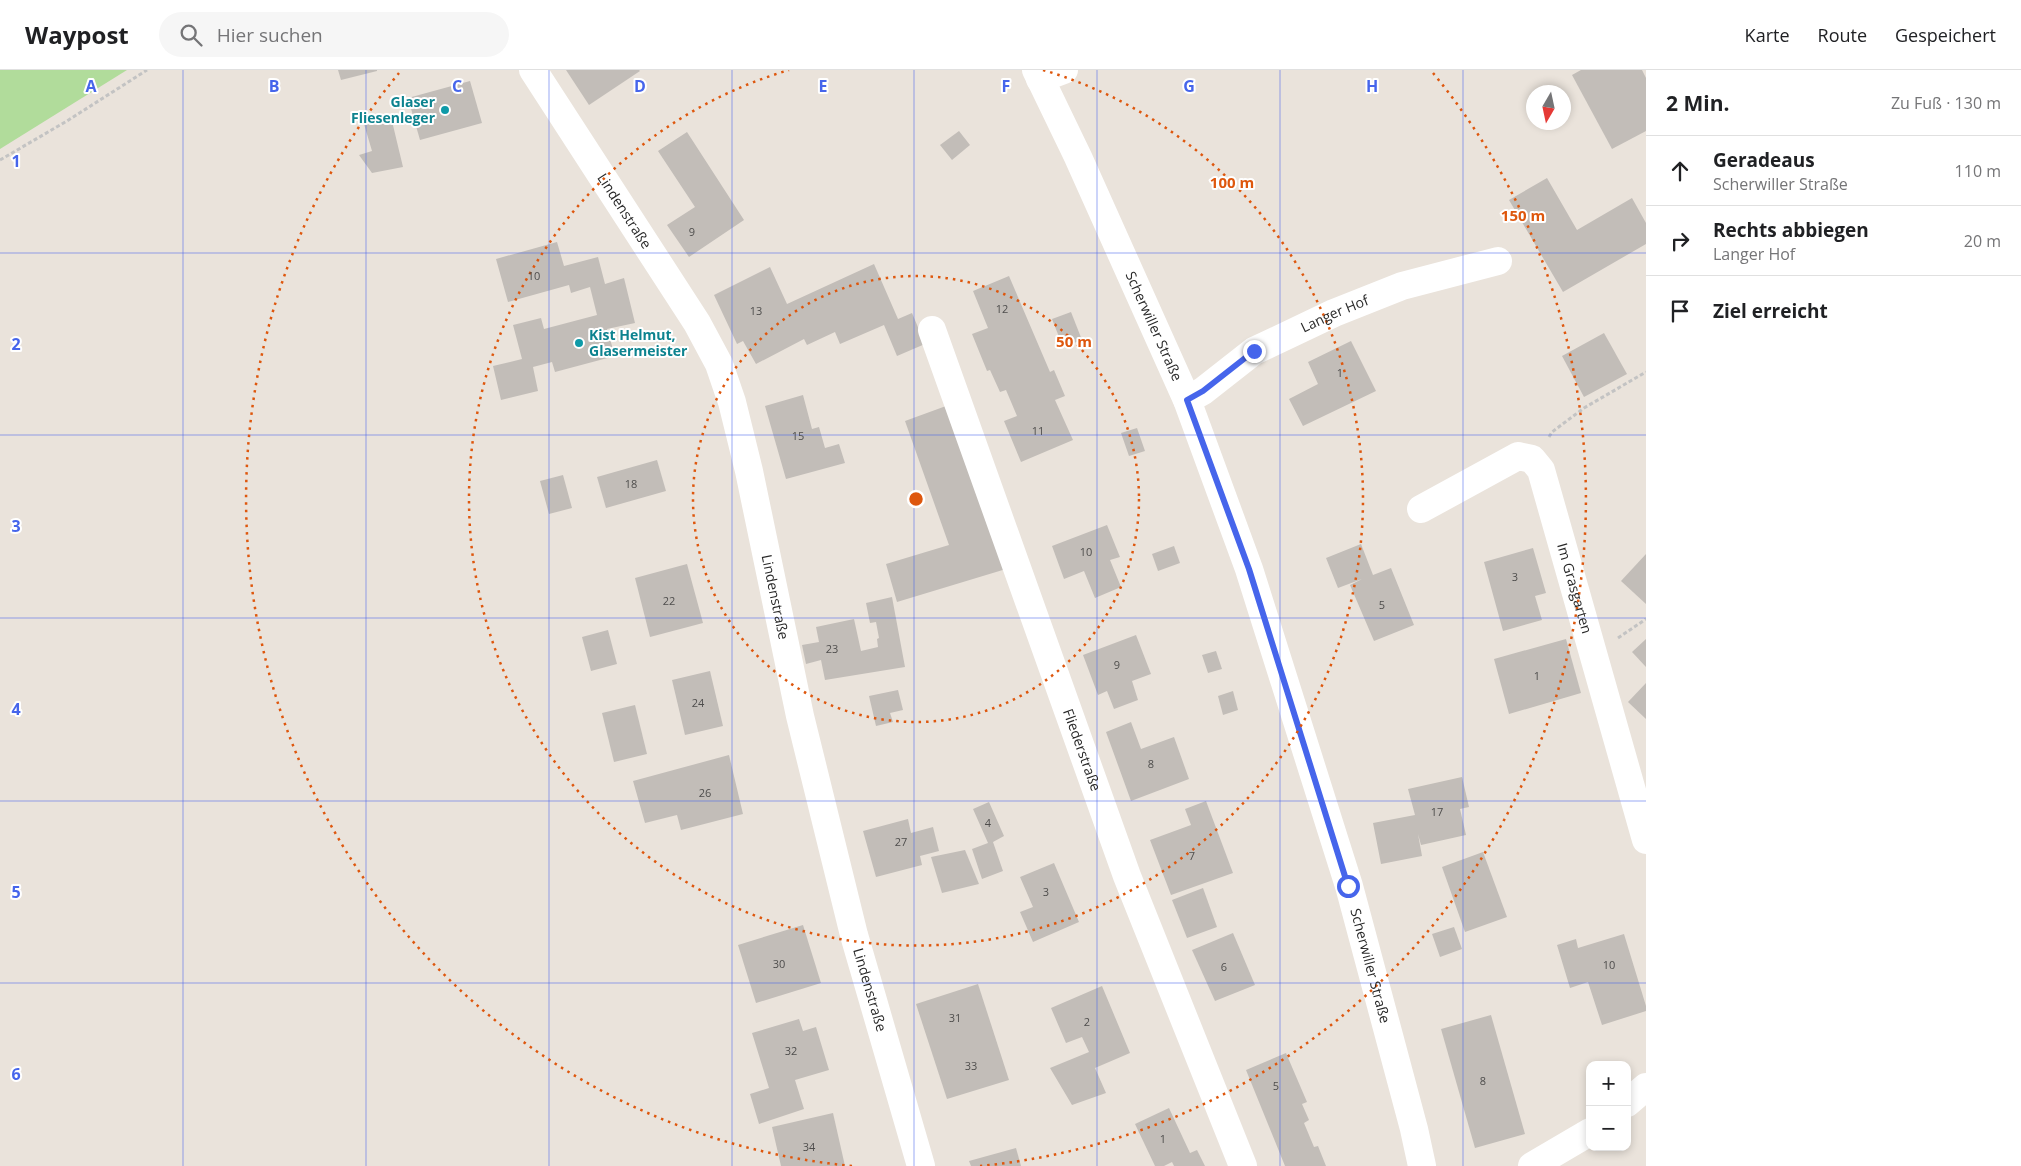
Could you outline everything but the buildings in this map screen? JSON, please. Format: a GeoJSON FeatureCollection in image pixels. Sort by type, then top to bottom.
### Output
{"type":"FeatureCollection","features":[{"type":"Feature","properties":{"kind":"street","name":"Lindenstraße"},"geometry":{"type":"LineString","coordinates":[[533,70],[697,323],[719,364],[732,402],[749,471],[800,716],[854,935],[921,1166]]}},
{"type":"Feature","properties":{"kind":"street","name":"Scherwiller Straße"},"geometry":{"type":"LineString","coordinates":[[1047,73],[1078,157],[1187,400],[1249,569],[1348,886],[1414,1129],[1422,1166]]}},
{"type":"Feature","properties":{"kind":"street","name":"Langer Hof"},"geometry":{"type":"LineString","coordinates":[[1187,400],[1203,391],[1254,351],[1334,313],[1402,286],[1498,261]]}},
{"type":"Feature","properties":{"kind":"street","name":"Fliederstraße"},"geometry":{"type":"LineString","coordinates":[[932,330],[1127,876],[1243,1166]]}},
{"type":"Feature","properties":{"kind":"street"},"geometry":{"type":"LineString","coordinates":[[1421,508],[1518,456],[1532,459]]}},
{"type":"Feature","properties":{"kind":"street","name":"Im Grasgarten"},"geometry":{"type":"LineString","coordinates":[[1532,459],[1541,470],[1546,482],[1646,840]]}},
{"type":"Feature","properties":{"kind":"street"},"geometry":{"type":"LineString","coordinates":[[1631,1100],[1646,1087]]}},
{"type":"Feature","properties":{"kind":"street"},"geometry":{"type":"LineString","coordinates":[[1532,1166],[1586,1134]]}},
{"type":"Feature","properties":{"kind":"path"},"geometry":{"type":"LineString","coordinates":[[0,160],[67,121],[147,70]]}},
{"type":"Feature","properties":{"kind":"path"},"geometry":{"type":"LineString","coordinates":[[1532,459],[1552,432],[1584,408],[1646,372]]}},
{"type":"Feature","properties":{"kind":"green space"},"geometry":{"type":"Polygon","coordinates":[[[0,70],[127,70],[0,149],[0,70]]]}},
{"type":"Feature","properties":{"kind":"place","name":"Glaser Fliesenleger"},"geometry":{"type":"Point","coordinates":[445,110]}},
{"type":"Feature","properties":{"kind":"place","name":"Kist Helmut, Glasermeister"},"geometry":{"type":"Point","coordinates":[579,343]}},
{"type":"Feature","properties":{"kind":"route"},"geometry":{"type":"LineString","coordinates":[[1254,351],[1203,391],[1187,400],[1249,569],[1348,886]]}}]}
